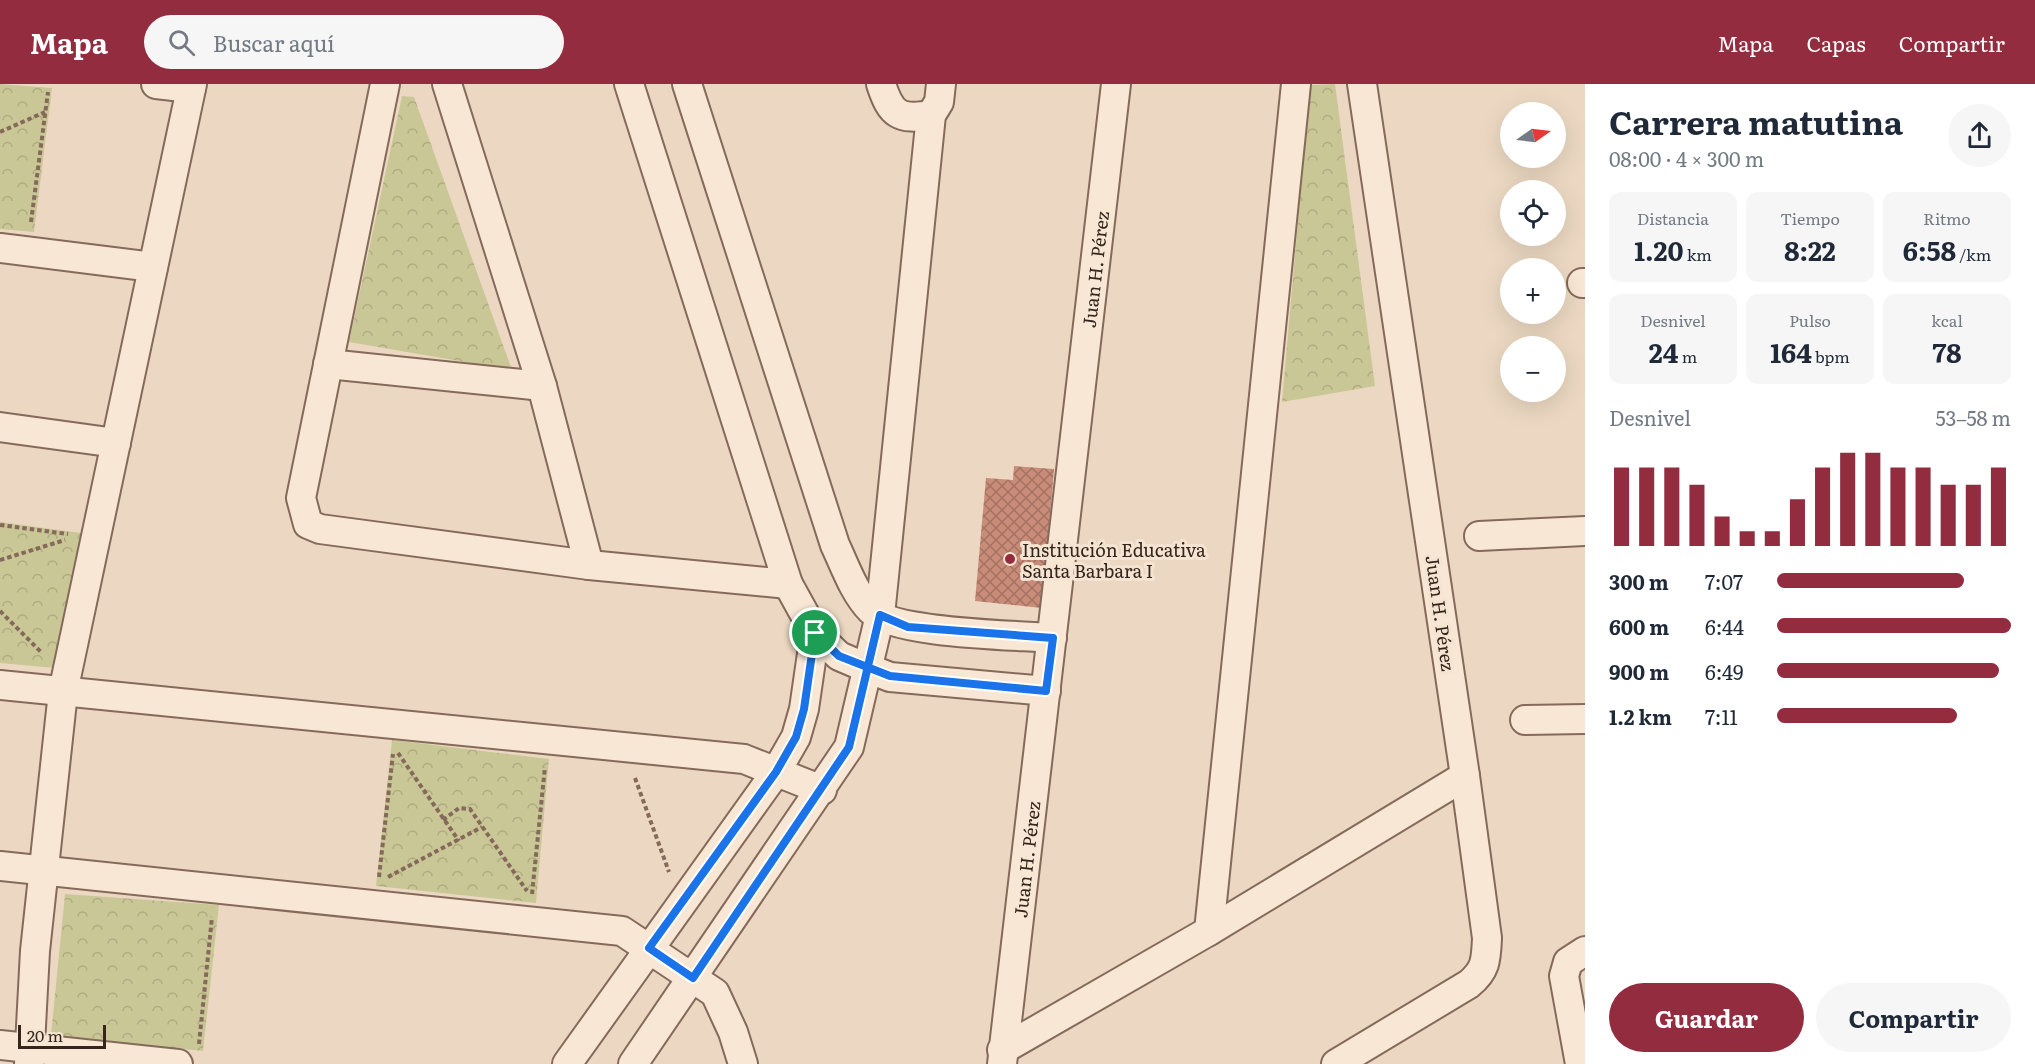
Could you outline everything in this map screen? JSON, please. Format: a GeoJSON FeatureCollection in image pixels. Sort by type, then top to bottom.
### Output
{"type":"FeatureCollection","features":[{"type":"Feature","properties":{"kind":"street"},"geometry":{"type":"LineString","coordinates":[[30,1056],[35,951],[63,692],[192,86],[156,84]]}},
{"type":"Feature","properties":{"kind":"street"},"geometry":{"type":"LineString","coordinates":[[385,84],[301,498],[308,524],[320,530],[589,565],[789,584]]}},
{"type":"Feature","properties":{"kind":"street"},"geometry":{"type":"LineString","coordinates":[[447,84],[542,386],[589,565]]}},
{"type":"Feature","properties":{"kind":"street"},"geometry":{"type":"LineString","coordinates":[[629,84],[789,584],[815,633],[839,656],[890,676],[1046,691]]}},
{"type":"Feature","properties":{"kind":"street"},"geometry":{"type":"LineString","coordinates":[[687,84],[836,545],[856,588],[872,612],[908,627],[1053,638]]}},
{"type":"Feature","properties":{"kind":"street"},"geometry":{"type":"LineString","coordinates":[[881,84],[888,105],[897,114],[914,118],[932,115]]}},
{"type":"Feature","properties":{"kind":"street"},"geometry":{"type":"LineString","coordinates":[[633,1064],[822,790],[849,747],[880,615],[932,115],[939,102],[941,84]]}},
{"type":"Feature","properties":{"kind":"street","name":"Juan H. Pérez"},"geometry":{"type":"LineString","coordinates":[[1002,1057],[1053,638],[1116,84]]}},
{"type":"Feature","properties":{"kind":"street"},"geometry":{"type":"LineString","coordinates":[[1209,931],[1296,84]]}},
{"type":"Feature","properties":{"kind":"street","name":"Juan H. Pérez"},"geometry":{"type":"LineString","coordinates":[[1336,1064],[1468,984],[1480,974],[1486,957],[1486,938],[1465,776],[1362,84]]}},
{"type":"Feature","properties":{"kind":"street"},"geometry":{"type":"LineString","coordinates":[[0,248],[153,267]]}},
{"type":"Feature","properties":{"kind":"street"},"geometry":{"type":"LineString","coordinates":[[328,364],[542,386]]}},
{"type":"Feature","properties":{"kind":"street"},"geometry":{"type":"LineString","coordinates":[[0,427],[116,443]]}},
{"type":"Feature","properties":{"kind":"street"},"geometry":{"type":"LineString","coordinates":[[1479,536],[1585,531]]}},
{"type":"Feature","properties":{"kind":"street"},"geometry":{"type":"LineString","coordinates":[[567,1064],[776,772],[796,737],[804,709],[815,633]]}},
{"type":"Feature","properties":{"kind":"street"},"geometry":{"type":"LineString","coordinates":[[0,685],[744,759],[822,790]]}},
{"type":"Feature","properties":{"kind":"street"},"geometry":{"type":"LineString","coordinates":[[1525,720],[1585,719]]}},
{"type":"Feature","properties":{"kind":"street"},"geometry":{"type":"LineString","coordinates":[[1002,1057],[1465,776]]}},
{"type":"Feature","properties":{"kind":"street"},"geometry":{"type":"LineString","coordinates":[[0,866],[622,931],[715,993],[733,1032],[743,1064]]}},
{"type":"Feature","properties":{"kind":"street"},"geometry":{"type":"LineString","coordinates":[[1580,1064],[1564,976],[1568,962],[1585,951]]}},
{"type":"Feature","properties":{"kind":"street"},"geometry":{"type":"LineString","coordinates":[[0,1045],[30,1056],[178,1064]]}},
{"type":"Feature","properties":{"kind":"path"},"geometry":{"type":"LineString","coordinates":[[30,227],[48,92]]}},
{"type":"Feature","properties":{"kind":"path"},"geometry":{"type":"LineString","coordinates":[[0,132],[46,111]]}},
{"type":"Feature","properties":{"kind":"path"},"geometry":{"type":"LineString","coordinates":[[0,525],[78,535],[0,560]]}},
{"type":"Feature","properties":{"kind":"path"},"geometry":{"type":"LineString","coordinates":[[0,611],[46,657]]}},
{"type":"Feature","properties":{"kind":"path"},"geometry":{"type":"LineString","coordinates":[[459,841],[393,747],[378,882],[459,841],[482,827]]}},
{"type":"Feature","properties":{"kind":"path"},"geometry":{"type":"LineString","coordinates":[[443,820],[459,808],[470,809],[531,898],[546,763]]}},
{"type":"Feature","properties":{"kind":"path"},"geometry":{"type":"LineString","coordinates":[[632,772],[669,873]]}},
{"type":"Feature","properties":{"kind":"path"},"geometry":{"type":"LineString","coordinates":[[199,1045],[213,911]]}},
{"type":"Feature","properties":{"kind":"green space"},"geometry":{"type":"Polygon","coordinates":[[[0,84],[52,88],[34,232],[0,229],[0,84]]]}},
{"type":"Feature","properties":{"kind":"green space"},"geometry":{"type":"Polygon","coordinates":[[[1335,84],[1375,386],[1282,402],[1310,85],[1335,84]]]}},
{"type":"Feature","properties":{"kind":"green space"},"geometry":{"type":"Polygon","coordinates":[[[402,96],[414,97],[512,370],[349,342],[402,96]]]}},
{"type":"Feature","properties":{"kind":"green space"},"geometry":{"type":"Polygon","coordinates":[[[0,522],[81,533],[55,668],[0,663],[0,522]]]}},
{"type":"Feature","properties":{"kind":"green space"},"geometry":{"type":"Polygon","coordinates":[[[392,740],[549,759],[536,903],[376,886],[392,740]]]}},
{"type":"Feature","properties":{"kind":"green space"},"geometry":{"type":"Polygon","coordinates":[[[65,894],[219,905],[203,1051],[51,1035],[65,894]]]}},
{"type":"Feature","properties":{"kind":"building"},"geometry":{"type":"Polygon","coordinates":[[[1014,466],[1054,469],[1042,608],[975,601],[986,478],[1013,480],[1014,466]]]}},
{"type":"Feature","properties":{"kind":"place","name":"Institución Educativa Santa Barbara I"},"geometry":{"type":"Point","coordinates":[1010,559]}},
{"type":"Feature","properties":{"kind":"route"},"geometry":{"type":"LineString","coordinates":[[815,633],[804,709],[796,737],[776,772],[649,948],[693,978],[849,747],[867,668],[880,615],[908,627],[1053,638],[1046,691],[890,676],[867,668],[839,656],[815,633]]}}]}
